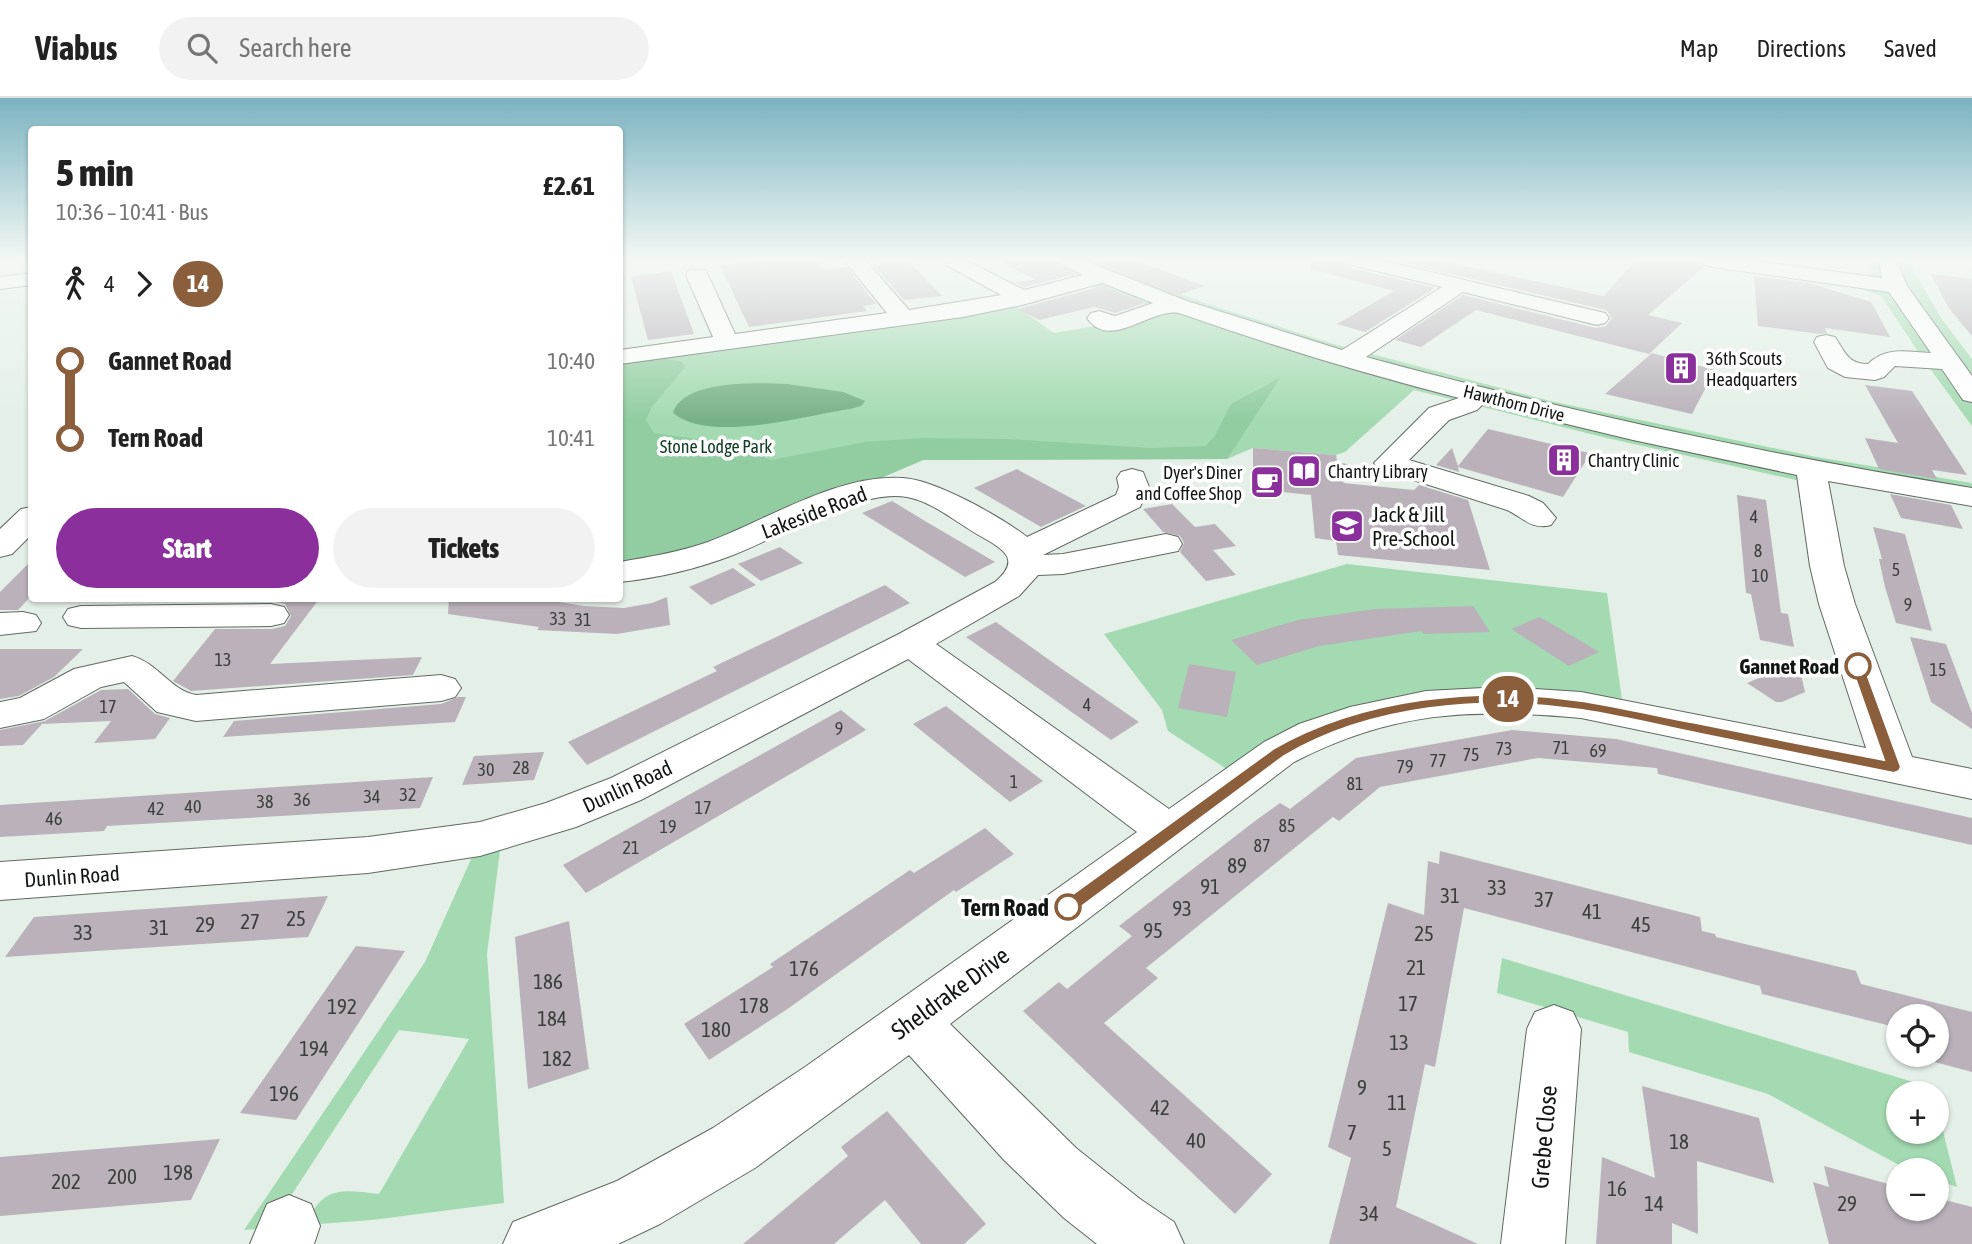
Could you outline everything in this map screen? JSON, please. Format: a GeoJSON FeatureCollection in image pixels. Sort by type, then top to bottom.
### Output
{"type":"FeatureCollection","features":[{"type":"Feature","properties":{"kind":"street"},"geometry":{"type":"LineString","coordinates":[[715,314],[727,342]]}},
{"type":"Feature","properties":{"kind":"street"},"geometry":{"type":"LineString","coordinates":[[900,314],[903,318]]}},
{"type":"Feature","properties":{"kind":"street"},"geometry":{"type":"LineString","coordinates":[[623,357],[924,314]]}},
{"type":"Feature","properties":{"kind":"street"},"geometry":{"type":"LineString","coordinates":[[1099,318],[1114,324],[1142,314]]}},
{"type":"Feature","properties":{"kind":"street","name":"Hawthorn Drive"},"geometry":{"type":"LineString","coordinates":[[1210,314],[1346,359],[1477,394],[1708,437],[1811,469],[1972,496]]}},
{"type":"Feature","properties":{"kind":"street"},"geometry":{"type":"LineString","coordinates":[[1346,359],[1415,314]]}},
{"type":"Feature","properties":{"kind":"street"},"geometry":{"type":"LineString","coordinates":[[1582,314],[1597,318]]}},
{"type":"Feature","properties":{"kind":"street"},"geometry":{"type":"LineString","coordinates":[[1917,314],[1958,370],[1972,394]]}},
{"type":"Feature","properties":{"kind":"street"},"geometry":{"type":"LineString","coordinates":[[1826,342],[1837,363],[1860,373],[1875,372],[1885,361],[1892,358],[1958,370]]}},
{"type":"Feature","properties":{"kind":"street"},"geometry":{"type":"LineString","coordinates":[[1477,394],[1468,404],[1439,414],[1390,463],[1518,503],[1532,510],[1540,518]]}},
{"type":"Feature","properties":{"kind":"street"},"geometry":{"type":"LineString","coordinates":[[1811,469],[1827,566],[1837,604],[1894,767]]}},
{"type":"Feature","properties":{"kind":"street"},"geometry":{"type":"LineString","coordinates":[[1132,478],[1134,487],[1129,500],[1024,559],[1020,578],[1007,589],[910,643],[1170,833]]}},
{"type":"Feature","properties":{"kind":"street","name":"Lakeside Road"},"geometry":{"type":"LineString","coordinates":[[623,571],[699,556],[856,493],[888,486],[909,488],[933,496],[1005,538],[1024,559]]}},
{"type":"Feature","properties":{"kind":"street"},"geometry":{"type":"LineString","coordinates":[[0,547],[28,520]]}},
{"type":"Feature","properties":{"kind":"street"},"geometry":{"type":"LineString","coordinates":[[1024,559],[1050,566],[1166,544]]}},
{"type":"Feature","properties":{"kind":"street"},"geometry":{"type":"LineString","coordinates":[[0,547],[28,545]]}},
{"type":"Feature","properties":{"kind":"street"},"geometry":{"type":"LineString","coordinates":[[0,715],[30,710],[88,678],[131,668],[190,607]]}},
{"type":"Feature","properties":{"kind":"street"},"geometry":{"type":"LineString","coordinates":[[81,617],[190,607],[270,615]]}},
{"type":"Feature","properties":{"kind":"street","name":"Dunlin Road"},"geometry":{"type":"LineString","coordinates":[[0,881],[368,856],[480,839],[561,815],[626,789],[910,643]]}},
{"type":"Feature","properties":{"kind":"street"},"geometry":{"type":"LineString","coordinates":[[131,668],[171,703],[196,708],[441,688]]}},
{"type":"Feature","properties":{"kind":"street","name":"Sheldrake Drive"},"geometry":{"type":"LineString","coordinates":[[535,1244],[605,1219],[677,1184],[754,1136],[1279,752],[1301,739],[1344,722],[1367,715],[1461,700],[1503,699],[1581,705],[1972,784]]}},
{"type":"Feature","properties":{"kind":"street"},"geometry":{"type":"LineString","coordinates":[[912,1021],[1022,1137],[1079,1189],[1152,1244]]}},
{"type":"Feature","properties":{"kind":"street","name":"Grebe Close"},"geometry":{"type":"LineString","coordinates":[[1533,1244],[1554,1029]]}},
{"type":"Feature","properties":{"kind":"green space","name":"Stone Lodge Park"},"geometry":{"type":"Polygon","coordinates":[[[974,314],[1028,314],[1054,333],[1102,325],[1113,331],[1159,314],[1241,314],[1330,343],[1550,401],[1816,457],[1972,483],[1972,497],[1811,469],[1814,483],[1796,480],[1607,438],[1414,390],[1345,452],[1336,455],[1253,448],[1227,459],[923,460],[853,490],[623,567],[623,363],[974,314]]]}},
{"type":"Feature","properties":{"kind":"green space"},"geometry":{"type":"Polygon","coordinates":[[[1893,314],[1939,314],[1972,359],[1972,426],[1893,314]]]}},
{"type":"Feature","properties":{"kind":"green space"},"geometry":{"type":"Polygon","coordinates":[[[666,359],[681,361],[685,367],[651,408],[646,420],[654,433],[756,447],[758,455],[771,460],[865,442],[922,438],[1008,439],[1151,448],[1205,446],[1215,436],[1231,404],[1280,378],[1227,459],[923,460],[853,490],[653,563],[623,568],[623,363],[666,359]]]}},
{"type":"Feature","properties":{"kind":"green space"},"geometry":{"type":"Polygon","coordinates":[[[1347,564],[1607,593],[1624,714],[1421,705],[1242,779],[1168,731],[1162,710],[1104,634],[1347,564]]]}},
{"type":"Feature","properties":{"kind":"green space"},"geometry":{"type":"Polygon","coordinates":[[[502,834],[487,954],[504,1203],[372,1220],[306,1225],[319,1203],[335,1193],[379,1194],[469,1039],[399,1030],[270,1228],[244,1230],[425,962],[480,839],[502,834]]]}},
{"type":"Feature","properties":{"kind":"green space"},"geometry":{"type":"Polygon","coordinates":[[[1502,958],[1910,1081],[1886,1081],[1886,1144],[1946,1144],[1957,1187],[1949,1184],[1949,1158],[1886,1158],[1768,1094],[1629,1052],[1628,1032],[1497,993],[1502,958]]]}},
{"type":"Feature","properties":{"kind":"shaded area"},"geometry":{"type":"Polygon","coordinates":[[[787,384],[843,392],[865,401],[861,406],[850,409],[733,427],[689,422],[673,413],[680,402],[691,394],[706,389],[723,385],[787,384]]]}},
{"type":"Feature","properties":{"kind":"building"},"geometry":{"type":"Polygon","coordinates":[[[641,314],[687,314],[694,334],[648,340],[641,314]]]}},
{"type":"Feature","properties":{"kind":"building"},"geometry":{"type":"Polygon","coordinates":[[[743,314],[841,314],[749,327],[743,314]]]}},
{"type":"Feature","properties":{"kind":"building"},"geometry":{"type":"Polygon","coordinates":[[[1028,314],[1062,314],[1039,320],[1028,314]]]}},
{"type":"Feature","properties":{"kind":"building"},"geometry":{"type":"Polygon","coordinates":[[[1353,314],[1393,314],[1365,332],[1337,324],[1353,314]]]}},
{"type":"Feature","properties":{"kind":"building"},"geometry":{"type":"Polygon","coordinates":[[[1434,314],[1469,314],[1421,347],[1395,340],[1434,314]]]}},
{"type":"Feature","properties":{"kind":"building"},"geometry":{"type":"Polygon","coordinates":[[[1494,314],[1542,314],[1596,328],[1606,326],[1612,318],[1609,314],[1649,314],[1682,323],[1649,354],[1494,314]]]}},
{"type":"Feature","properties":{"kind":"building"},"geometry":{"type":"Polygon","coordinates":[[[1757,314],[1878,314],[1890,337],[1825,328],[1827,333],[1820,334],[1758,326],[1757,314]]]}},
{"type":"Feature","properties":{"kind":"building"},"geometry":{"type":"Polygon","coordinates":[[[1954,314],[1972,314],[1972,336],[1954,314]]]}},
{"type":"Feature","properties":{"kind":"building"},"geometry":{"type":"Polygon","coordinates":[[[1652,353],[1715,370],[1692,414],[1605,394],[1652,353]]]}},
{"type":"Feature","properties":{"kind":"building"},"geometry":{"type":"Polygon","coordinates":[[[1865,385],[1912,391],[1967,475],[1932,470],[1937,479],[1879,469],[1865,438],[1898,443],[1865,385]]]}},
{"type":"Feature","properties":{"kind":"building","name":"Chantry Clinic"},"geometry":{"type":"Polygon","coordinates":[[[1488,429],[1589,453],[1589,456],[1563,497],[1458,467],[1459,472],[1436,465],[1452,448],[1458,466],[1488,429]]]}},
{"type":"Feature","properties":{"kind":"building"},"geometry":{"type":"Polygon","coordinates":[[[1253,448],[1336,455],[1337,461],[1358,468],[1343,483],[1414,490],[1419,485],[1468,500],[1490,570],[1338,555],[1336,541],[1315,538],[1311,495],[1253,489],[1253,448]]]}},
{"type":"Feature","properties":{"kind":"building"},"geometry":{"type":"Polygon","coordinates":[[[1017,469],[1086,506],[1041,527],[974,488],[1017,469]]]}},
{"type":"Feature","properties":{"kind":"building"},"geometry":{"type":"Polygon","coordinates":[[[1890,494],[1951,505],[1963,529],[1901,518],[1890,494]]]}},
{"type":"Feature","properties":{"kind":"building"},"geometry":{"type":"Polygon","coordinates":[[[1737,495],[1766,500],[1781,613],[1788,614],[1794,647],[1760,640],[1751,594],[1746,593],[1737,495]]]}},
{"type":"Feature","properties":{"kind":"building"},"geometry":{"type":"Polygon","coordinates":[[[892,501],[995,562],[965,577],[862,513],[892,501]]]}},
{"type":"Feature","properties":{"kind":"building"},"geometry":{"type":"Polygon","coordinates":[[[1172,504],[1195,527],[1215,524],[1236,546],[1213,550],[1236,575],[1206,581],[1180,552],[1184,543],[1180,536],[1163,532],[1143,509],[1172,504]]]}},
{"type":"Feature","properties":{"kind":"building"},"geometry":{"type":"Polygon","coordinates":[[[1873,527],[1905,534],[1932,631],[1896,623],[1885,587],[1879,559],[1882,559],[1873,527]]]}},
{"type":"Feature","properties":{"kind":"building"},"geometry":{"type":"Polygon","coordinates":[[[780,547],[803,563],[761,581],[738,564],[780,547]]]}},
{"type":"Feature","properties":{"kind":"building"},"geometry":{"type":"Polygon","coordinates":[[[28,564],[28,599],[18,610],[0,610],[0,592],[28,564]]]}},
{"type":"Feature","properties":{"kind":"building"},"geometry":{"type":"Polygon","coordinates":[[[733,568],[756,585],[711,605],[689,587],[733,568]]]}},
{"type":"Feature","properties":{"kind":"building"},"geometry":{"type":"Polygon","coordinates":[[[885,585],[910,603],[587,765],[568,742],[717,671],[713,667],[885,585]]]}},
{"type":"Feature","properties":{"kind":"building"},"geometry":{"type":"Polygon","coordinates":[[[667,597],[670,625],[617,634],[537,630],[539,627],[448,614],[449,602],[559,602],[624,608],[667,597]]]}},
{"type":"Feature","properties":{"kind":"building"},"geometry":{"type":"Polygon","coordinates":[[[276,602],[317,602],[270,664],[422,657],[413,675],[191,691],[173,681],[215,629],[272,629],[285,626],[291,616],[285,604],[276,602]]]}},
{"type":"Feature","properties":{"kind":"building"},"geometry":{"type":"Polygon","coordinates":[[[1473,606],[1490,632],[1424,634],[1422,631],[1319,646],[1257,665],[1231,640],[1298,620],[1375,609],[1473,606]]]}},
{"type":"Feature","properties":{"kind":"building"},"geometry":{"type":"Polygon","coordinates":[[[1540,617],[1599,652],[1569,666],[1511,629],[1540,617]]]}},
{"type":"Feature","properties":{"kind":"building"},"geometry":{"type":"Polygon","coordinates":[[[996,622],[1139,722],[1111,740],[966,637],[996,622]]]}},
{"type":"Feature","properties":{"kind":"building"},"geometry":{"type":"Polygon","coordinates":[[[1910,637],[1946,644],[1972,713],[1972,729],[1931,702],[1910,637]]]}},
{"type":"Feature","properties":{"kind":"building"},"geometry":{"type":"Polygon","coordinates":[[[0,649],[83,649],[54,677],[19,696],[0,699],[0,649]]]}},
{"type":"Feature","properties":{"kind":"building"},"geometry":{"type":"Polygon","coordinates":[[[1798,662],[1805,692],[1782,702],[1776,702],[1747,683],[1798,662]]]}},
{"type":"Feature","properties":{"kind":"building"},"geometry":{"type":"Polygon","coordinates":[[[1189,664],[1236,672],[1227,717],[1178,708],[1189,664]]]}},
{"type":"Feature","properties":{"kind":"building"},"geometry":{"type":"Polygon","coordinates":[[[128,689],[155,714],[170,718],[155,739],[94,743],[111,721],[42,724],[23,745],[0,746],[0,730],[45,721],[101,690],[128,689]]]}},
{"type":"Feature","properties":{"kind":"building"},"geometry":{"type":"Polygon","coordinates":[[[458,697],[466,697],[455,722],[223,737],[234,721],[441,704],[458,697]]]}},
{"type":"Feature","properties":{"kind":"building"},"geometry":{"type":"Polygon","coordinates":[[[946,706],[1043,781],[1010,802],[913,724],[946,706]]]}},
{"type":"Feature","properties":{"kind":"building"},"geometry":{"type":"Polygon","coordinates":[[[841,710],[866,730],[586,893],[563,865],[841,710]]]}},
{"type":"Feature","properties":{"kind":"building"},"geometry":{"type":"Polygon","coordinates":[[[1512,730],[1616,739],[1972,818],[1972,845],[1658,774],[1657,768],[1538,758],[1380,787],[1339,821],[1333,817],[1146,968],[1158,978],[1104,1023],[1272,1174],[1235,1214],[1023,1011],[1059,982],[1067,989],[1132,936],[1119,926],[1255,821],[1280,803],[1290,809],[1356,758],[1512,730]]]}},
{"type":"Feature","properties":{"kind":"building"},"geometry":{"type":"Polygon","coordinates":[[[544,752],[534,780],[462,785],[474,756],[544,752]]]}},
{"type":"Feature","properties":{"kind":"building"},"geometry":{"type":"Polygon","coordinates":[[[433,777],[420,808],[107,826],[104,831],[0,837],[0,805],[433,777]]]}},
{"type":"Feature","properties":{"kind":"building"},"geometry":{"type":"Polygon","coordinates":[[[985,828],[1014,854],[956,892],[954,890],[786,1010],[709,1060],[684,1024],[773,967],[770,964],[910,870],[914,873],[985,828]]]}},
{"type":"Feature","properties":{"kind":"building"},"geometry":{"type":"Polygon","coordinates":[[[1440,851],[1700,917],[1702,931],[1715,934],[1716,937],[1856,971],[1861,984],[1940,1004],[1886,1004],[1886,1025],[1762,994],[1760,986],[1464,908],[1435,1067],[1425,1064],[1396,1207],[1478,1244],[1329,1244],[1351,1158],[1328,1147],[1388,903],[1424,915],[1428,861],[1439,864],[1440,851]]]}},
{"type":"Feature","properties":{"kind":"building"},"geometry":{"type":"Polygon","coordinates":[[[328,896],[308,937],[5,957],[34,917],[328,896]]]}},
{"type":"Feature","properties":{"kind":"building"},"geometry":{"type":"Polygon","coordinates":[[[569,921],[589,1069],[528,1089],[515,937],[569,921]]]}},
{"type":"Feature","properties":{"kind":"building"},"geometry":{"type":"Polygon","coordinates":[[[356,946],[405,951],[296,1120],[240,1113],[356,946]]]}},
{"type":"Feature","properties":{"kind":"building"},"geometry":{"type":"Polygon","coordinates":[[[1949,1006],[1972,1012],[1972,1072],[1949,1066],[1949,1006]]]}},
{"type":"Feature","properties":{"kind":"building"},"geometry":{"type":"Polygon","coordinates":[[[1642,1086],[1759,1118],[1774,1183],[1697,1161],[1698,1234],[1672,1223],[1672,1244],[1596,1244],[1602,1157],[1655,1178],[1642,1086]]]}},
{"type":"Feature","properties":{"kind":"building"},"geometry":{"type":"Polygon","coordinates":[[[887,1111],[986,1224],[964,1244],[921,1244],[885,1200],[834,1244],[743,1244],[848,1156],[841,1147],[887,1111]]]}},
{"type":"Feature","properties":{"kind":"building"},"geometry":{"type":"Polygon","coordinates":[[[220,1139],[191,1200],[0,1216],[0,1157],[220,1139]]]}},
{"type":"Feature","properties":{"kind":"building"},"geometry":{"type":"Polygon","coordinates":[[[1824,1166],[1886,1183],[1886,1221],[1949,1221],[1949,1201],[1972,1207],[1972,1244],[1829,1244],[1813,1182],[1829,1187],[1824,1166]]]}},
{"type":"Feature","properties":{"kind":"bus line","name":"14"},"geometry":{"type":"LineString","coordinates":[[1068,907],[1279,752],[1301,739],[1367,715],[1421,705],[1503,699],[1581,705],[1894,767],[1858,666]]}},
{"type":"Feature","properties":{"kind":"place","name":"36th Scouts Headquarters"},"geometry":{"type":"Point","coordinates":[1681,368]}},
{"type":"Feature","properties":{"kind":"place","name":"Chantry Clinic"},"geometry":{"type":"Point","coordinates":[1564,460]}},
{"type":"Feature","properties":{"kind":"place","name":"Chantry Library"},"geometry":{"type":"Point","coordinates":[1304,471]}},
{"type":"Feature","properties":{"kind":"place","name":"Dyer's Diner and Coffee Shop"},"geometry":{"type":"Point","coordinates":[1267,482]}},
{"type":"Feature","properties":{"kind":"place","name":"Jack & Jill Pre-School"},"geometry":{"type":"Point","coordinates":[1347,526]}},
{"type":"Feature","properties":{"kind":"place","name":"Gannet Road"},"geometry":{"type":"Point","coordinates":[1858,666]}},
{"type":"Feature","properties":{"kind":"place","name":"Tern Road"},"geometry":{"type":"Point","coordinates":[1068,907]}}]}
